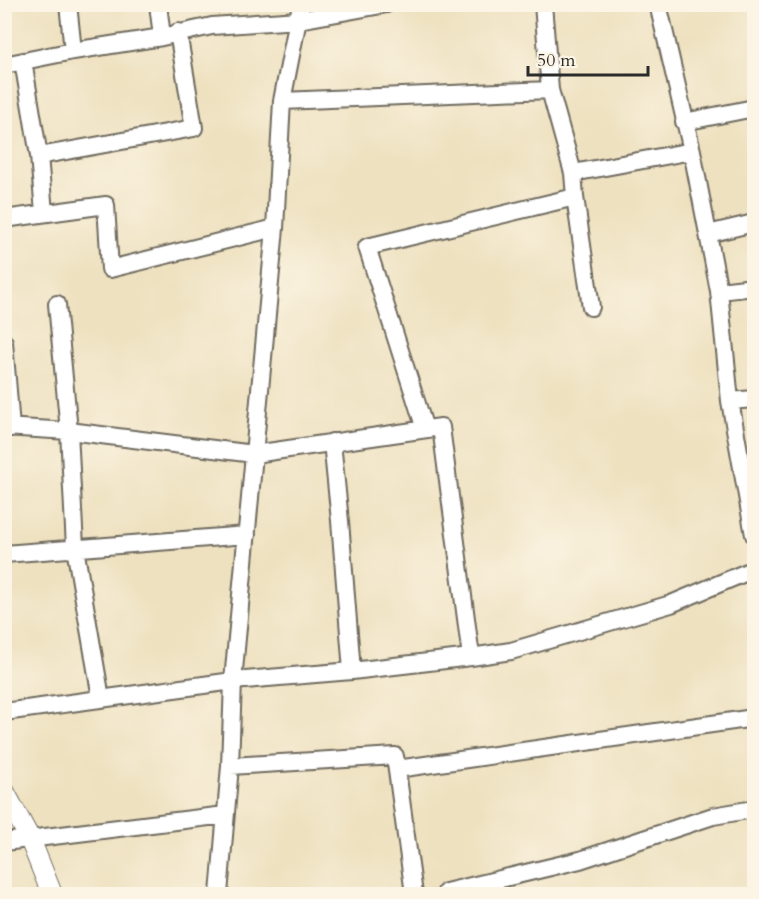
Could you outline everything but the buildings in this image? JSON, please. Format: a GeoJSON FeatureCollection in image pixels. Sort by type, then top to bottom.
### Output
{"type":"FeatureCollection","features":[{"type":"Feature","properties":{"kind":"street"},"geometry":{"type":"LineString","coordinates":[[68,4],[73,51]]}},
{"type":"Feature","properties":{"kind":"street"},"geometry":{"type":"LineString","coordinates":[[158,4],[162,37]]}},
{"type":"Feature","properties":{"kind":"street"},"geometry":{"type":"LineString","coordinates":[[4,65],[212,26],[300,12],[387,4]]}},
{"type":"Feature","properties":{"kind":"street"},"geometry":{"type":"LineString","coordinates":[[543,4],[550,90],[573,173],[574,197],[591,307]]}},
{"type":"Feature","properties":{"kind":"street"},"geometry":{"type":"LineString","coordinates":[[658,4],[692,151],[719,291],[730,401],[754,535]]}},
{"type":"Feature","properties":{"kind":"street"},"geometry":{"type":"LineString","coordinates":[[219,894],[230,766],[233,681],[274,228],[282,101],[300,12]]}},
{"type":"Feature","properties":{"kind":"street"},"geometry":{"type":"LineString","coordinates":[[39,156],[194,128],[178,32]]}},
{"type":"Feature","properties":{"kind":"street"},"geometry":{"type":"LineString","coordinates":[[22,61],[39,156],[44,212]]}},
{"type":"Feature","properties":{"kind":"street"},"geometry":{"type":"LineString","coordinates":[[282,101],[550,90]]}},
{"type":"Feature","properties":{"kind":"street"},"geometry":{"type":"LineString","coordinates":[[684,122],[754,108]]}},
{"type":"Feature","properties":{"kind":"street"},"geometry":{"type":"LineString","coordinates":[[573,173],[692,151]]}},
{"type":"Feature","properties":{"kind":"street"},"geometry":{"type":"LineString","coordinates":[[426,429],[367,247],[574,197]]}},
{"type":"Feature","properties":{"kind":"street"},"geometry":{"type":"LineString","coordinates":[[4,219],[106,205],[110,268],[274,228]]}},
{"type":"Feature","properties":{"kind":"street"},"geometry":{"type":"LineString","coordinates":[[708,234],[754,223]]}},
{"type":"Feature","properties":{"kind":"street"},"geometry":{"type":"LineString","coordinates":[[719,291],[754,287]]}},
{"type":"Feature","properties":{"kind":"street"},"geometry":{"type":"LineString","coordinates":[[57,304],[69,431],[75,548],[101,698]]}},
{"type":"Feature","properties":{"kind":"street"},"geometry":{"type":"LineString","coordinates":[[4,342],[8,428],[69,431],[254,454],[441,427],[471,657]]}},
{"type":"Feature","properties":{"kind":"street"},"geometry":{"type":"LineString","coordinates":[[730,401],[754,399]]}},
{"type":"Feature","properties":{"kind":"street"},"geometry":{"type":"LineString","coordinates":[[332,442],[352,671]]}},
{"type":"Feature","properties":{"kind":"street"},"geometry":{"type":"LineString","coordinates":[[4,554],[247,535]]}},
{"type":"Feature","properties":{"kind":"street"},"geometry":{"type":"LineString","coordinates":[[4,712],[233,681],[352,671],[511,651],[671,604],[754,569]]}},
{"type":"Feature","properties":{"kind":"street"},"geometry":{"type":"LineString","coordinates":[[397,769],[754,718]]}},
{"type":"Feature","properties":{"kind":"street"},"geometry":{"type":"LineString","coordinates":[[230,766],[395,756],[414,894]]}},
{"type":"Feature","properties":{"kind":"street"},"geometry":{"type":"LineString","coordinates":[[4,791],[30,838],[52,894]]}},
{"type":"Feature","properties":{"kind":"street"},"geometry":{"type":"LineString","coordinates":[[441,894],[580,860],[713,816],[754,809]]}},
{"type":"Feature","properties":{"kind":"street"},"geometry":{"type":"LineString","coordinates":[[4,842],[225,815]]}}]}
